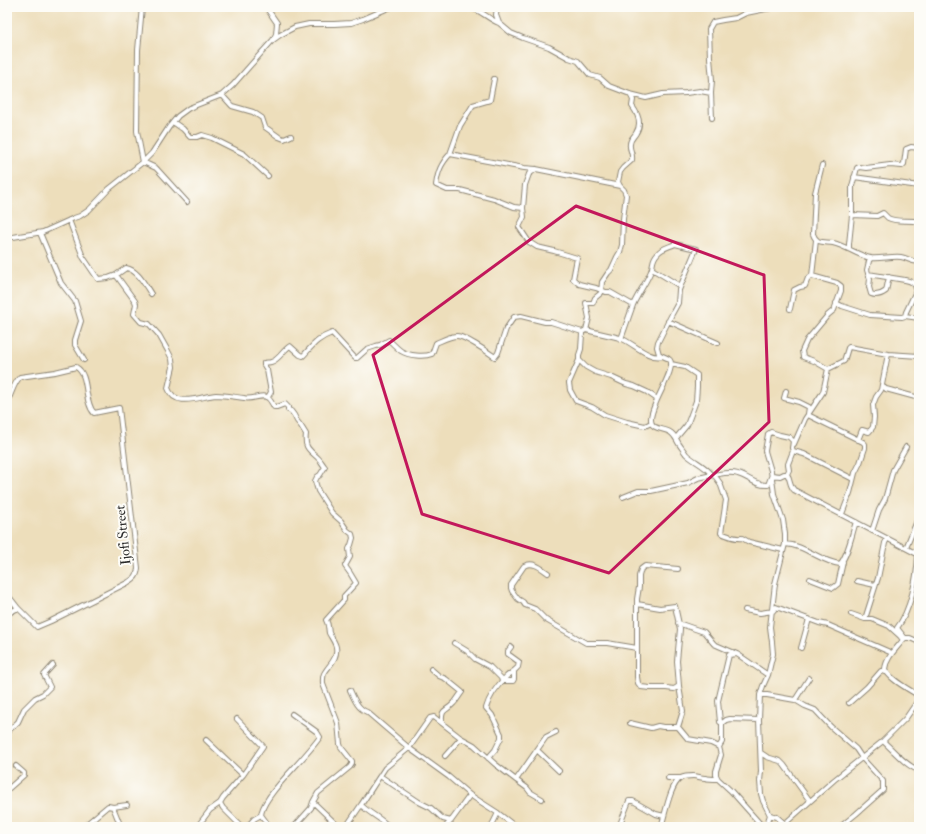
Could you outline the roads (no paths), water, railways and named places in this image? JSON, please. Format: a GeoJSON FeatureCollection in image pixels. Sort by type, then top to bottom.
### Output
{"type":"FeatureCollection","features":[{"type":"Feature","properties":{"kind":"street"},"geometry":{"type":"LineString","coordinates":[[266,7],[277,23],[276,34],[273,40]]}},
{"type":"Feature","properties":{"kind":"street"},"geometry":{"type":"LineString","coordinates":[[7,238],[44,232],[68,220],[80,216],[89,210],[108,189],[143,162],[152,153],[178,116],[189,108],[222,95],[273,40],[280,35],[295,27],[309,24],[351,22],[368,17],[391,7]]}},
{"type":"Feature","properties":{"kind":"street"},"geometry":{"type":"LineString","coordinates":[[468,7],[474,8],[523,38],[550,47],[569,58],[578,61],[590,75],[600,78],[609,86],[630,94],[646,98],[663,94],[700,91],[711,93]]}},
{"type":"Feature","properties":{"kind":"street"},"geometry":{"type":"LineString","coordinates":[[497,7],[496,15],[499,23]]}},
{"type":"Feature","properties":{"kind":"street"},"geometry":{"type":"LineString","coordinates":[[712,118],[712,80],[709,29],[713,22],[736,18],[746,13],[776,7],[796,7]]}},
{"type":"Feature","properties":{"kind":"street"},"geometry":{"type":"LineString","coordinates":[[141,8],[138,50],[137,131],[143,162]]}},
{"type":"Feature","properties":{"kind":"street"},"geometry":{"type":"LineString","coordinates":[[494,79],[490,100],[473,105],[460,126],[450,154],[443,162],[437,176],[436,186],[447,190],[460,190],[494,199],[514,207],[523,208]]}},
{"type":"Feature","properties":{"kind":"street"},"geometry":{"type":"LineString","coordinates":[[630,94],[633,100],[632,106],[639,119],[639,123],[636,133],[632,137],[630,143],[632,160],[620,172],[618,182],[626,195],[622,245],[611,270],[602,282],[601,293],[595,298],[593,303],[586,303],[589,318],[582,334],[581,349],[578,355],[579,360],[569,383],[570,390],[576,401],[605,415],[627,422],[645,426],[651,423]]}},
{"type":"Feature","properties":{"kind":"street"},"geometry":{"type":"LineString","coordinates":[[222,95],[232,106],[253,112],[262,118],[266,127],[279,138],[284,139],[291,136]]}},
{"type":"Feature","properties":{"kind":"street"},"geometry":{"type":"LineString","coordinates":[[173,122],[183,129],[190,137],[202,135],[212,138],[244,154],[268,176]]}},
{"type":"Feature","properties":{"kind":"street"},"geometry":{"type":"LineString","coordinates":[[849,249],[852,216],[851,192],[857,168],[890,165],[902,166],[904,164],[906,148],[919,148]]}},
{"type":"Feature","properties":{"kind":"street"},"geometry":{"type":"LineString","coordinates":[[450,154],[620,186]]}},
{"type":"Feature","properties":{"kind":"street"},"geometry":{"type":"LineString","coordinates":[[143,162],[156,168],[187,202]]}},
{"type":"Feature","properties":{"kind":"street"},"geometry":{"type":"LineString","coordinates":[[790,309],[794,290],[805,286],[808,278],[812,276],[816,240],[813,234],[815,193],[822,165]]}},
{"type":"Feature","properties":{"kind":"street"},"geometry":{"type":"LineString","coordinates":[[536,169],[529,174],[525,185],[523,208],[524,217],[519,227],[529,242],[537,247],[577,258],[573,279],[579,284],[610,292],[633,305]]}},
{"type":"Feature","properties":{"kind":"street"},"geometry":{"type":"LineString","coordinates":[[854,177],[919,186]]}},
{"type":"Feature","properties":{"kind":"street"},"geometry":{"type":"LineString","coordinates":[[852,216],[877,216],[883,213],[890,218],[899,221],[907,220],[919,222]]}},
{"type":"Feature","properties":{"kind":"street"},"geometry":{"type":"LineString","coordinates":[[68,220],[83,257],[98,279],[108,278],[126,268],[131,269],[139,276],[151,294]]}},
{"type":"Feature","properties":{"kind":"street"},"geometry":{"type":"LineString","coordinates":[[40,233],[60,284],[75,301],[81,320],[75,345],[84,360]]}},
{"type":"Feature","properties":{"kind":"street"},"geometry":{"type":"LineString","coordinates":[[816,240],[820,242],[832,242],[871,258],[890,257],[919,262]]}},
{"type":"Feature","properties":{"kind":"street"},"geometry":{"type":"LineString","coordinates":[[621,338],[633,305],[652,270],[652,261],[658,253],[662,249],[668,248],[675,244],[696,249],[680,286],[678,303],[658,342],[657,347],[659,354],[668,359],[671,364],[670,372],[657,398],[651,415],[651,423]]}},
{"type":"Feature","properties":{"kind":"street"},"geometry":{"type":"LineString","coordinates":[[871,258],[868,265],[870,292],[874,295],[881,294],[886,291],[889,277]]}},
{"type":"Feature","properties":{"kind":"street"},"geometry":{"type":"LineString","coordinates":[[652,270],[680,286]]}},
{"type":"Feature","properties":{"kind":"street"},"geometry":{"type":"LineString","coordinates":[[116,274],[136,304],[134,314],[141,322],[149,324],[159,335],[172,359],[173,367],[168,388],[172,395],[178,399],[186,400],[194,400],[216,395],[248,399],[264,396],[268,397]]}},
{"type":"Feature","properties":{"kind":"street"},"geometry":{"type":"LineString","coordinates":[[868,274],[910,281],[914,284],[916,288],[905,316]]}},
{"type":"Feature","properties":{"kind":"street"},"geometry":{"type":"LineString","coordinates":[[812,276],[841,286],[841,291],[834,310],[807,340],[802,351],[803,357],[828,369]]}},
{"type":"Feature","properties":{"kind":"street"},"geometry":{"type":"LineString","coordinates":[[836,303],[870,315],[919,318]]}},
{"type":"Feature","properties":{"kind":"street"},"geometry":{"type":"LineString","coordinates":[[294,827],[311,808],[318,793],[352,764],[352,761],[341,747],[338,723],[323,684],[323,678],[324,673],[332,663],[336,648],[329,633],[328,623],[326,620],[344,600],[344,596],[356,583],[350,572],[344,566],[350,557],[349,549],[353,538],[352,534],[332,513],[318,491],[315,481],[325,467],[306,447],[306,434],[292,411],[288,410],[288,407],[285,404],[274,408],[268,397],[270,392],[267,370],[264,363],[271,362],[290,346],[303,356],[318,339],[332,333],[355,358],[367,349],[380,345],[389,340],[400,351],[420,356],[428,356],[432,354],[436,343],[450,337],[459,336],[495,357],[498,353],[506,329],[514,317],[521,316],[621,338],[646,353],[658,358],[662,356]]}},
{"type":"Feature","properties":{"kind":"street"},"geometry":{"type":"LineString","coordinates":[[668,321],[718,343]]}},
{"type":"Feature","properties":{"kind":"street"},"geometry":{"type":"LineString","coordinates":[[828,369],[844,361],[848,348],[850,347],[888,354],[919,356]]}},
{"type":"Feature","properties":{"kind":"street"},"geometry":{"type":"LineString","coordinates":[[858,440],[862,430],[869,432],[873,427],[873,405],[881,390],[888,354]]}},
{"type":"Feature","properties":{"kind":"street"},"geometry":{"type":"LineString","coordinates":[[579,360],[595,372],[634,386],[657,398]]}},
{"type":"Feature","properties":{"kind":"street"},"geometry":{"type":"LineString","coordinates":[[671,364],[685,367],[697,375],[696,401],[687,425],[676,438]]}},
{"type":"Feature","properties":{"kind":"street","name":"Ijofi Street"},"geometry":{"type":"LineString","coordinates":[[7,402],[17,380],[20,378],[76,367],[80,370],[83,376],[88,404],[94,413],[119,408],[138,568],[134,579],[37,627],[18,608],[7,594]]}},
{"type":"Feature","properties":{"kind":"street"},"geometry":{"type":"LineString","coordinates":[[828,369],[823,392],[800,428],[792,449],[787,474],[790,478],[790,484],[794,490],[918,555],[915,585],[902,621],[897,628],[904,639]]}},
{"type":"Feature","properties":{"kind":"street"},"geometry":{"type":"LineString","coordinates":[[882,386],[886,389],[919,398]]}},
{"type":"Feature","properties":{"kind":"street"},"geometry":{"type":"LineString","coordinates":[[786,391],[784,398],[799,402],[809,407],[808,414]]}},
{"type":"Feature","properties":{"kind":"street"},"geometry":{"type":"LineString","coordinates":[[808,414],[830,427],[865,444],[865,448],[842,514]]}},
{"type":"Feature","properties":{"kind":"street"},"geometry":{"type":"LineString","coordinates":[[651,423],[658,428],[668,430],[676,438],[686,453],[692,459],[704,466],[720,483],[726,500],[721,533],[731,537],[742,538],[749,542],[783,550]]}},
{"type":"Feature","properties":{"kind":"street"},"geometry":{"type":"LineString","coordinates":[[792,449],[793,441],[791,439],[771,432],[768,434],[765,451],[772,475],[774,494],[786,534],[775,584],[773,612],[770,627],[773,654],[768,675],[760,695],[760,781],[763,801],[770,815],[777,817],[783,825],[883,741],[906,718],[919,697],[886,672],[881,671]]}},
{"type":"Feature","properties":{"kind":"street"},"geometry":{"type":"LineString","coordinates":[[872,531],[877,515],[885,499],[893,470],[906,447]]}},
{"type":"Feature","properties":{"kind":"street"},"geometry":{"type":"LineString","coordinates":[[792,449],[853,479]]}},
{"type":"Feature","properties":{"kind":"street"},"geometry":{"type":"LineString","coordinates":[[623,497],[638,491],[651,491],[688,483],[712,474],[726,472],[736,473],[745,476],[763,486],[768,485],[772,475]]}},
{"type":"Feature","properties":{"kind":"street"},"geometry":{"type":"LineString","coordinates":[[772,475],[780,476],[787,474]]}},
{"type":"Feature","properties":{"kind":"street"},"geometry":{"type":"LineString","coordinates":[[906,548],[919,516]]}},
{"type":"Feature","properties":{"kind":"street"},"geometry":{"type":"LineString","coordinates":[[810,579],[833,588],[838,584],[843,561],[856,522]]}},
{"type":"Feature","properties":{"kind":"street"},"geometry":{"type":"LineString","coordinates":[[865,619],[881,566],[885,543],[888,539]]}},
{"type":"Feature","properties":{"kind":"street"},"geometry":{"type":"LineString","coordinates":[[785,544],[792,544],[808,550],[835,563],[840,564],[843,561]]}},
{"type":"Feature","properties":{"kind":"street"},"geometry":{"type":"LineString","coordinates":[[548,573],[530,563],[527,564],[524,566],[512,585],[512,591],[525,605],[535,610],[546,620],[586,643],[637,648]]}},
{"type":"Feature","properties":{"kind":"street"},"geometry":{"type":"LineString","coordinates":[[678,569],[645,566],[640,570],[637,604],[637,677],[638,683],[641,687],[674,689],[679,686]]}},
{"type":"Feature","properties":{"kind":"street"},"geometry":{"type":"LineString","coordinates":[[857,581],[875,585]]}},
{"type":"Feature","properties":{"kind":"street"},"geometry":{"type":"LineString","coordinates":[[637,604],[656,607],[675,606],[680,628],[677,661],[683,710],[678,727]]}},
{"type":"Feature","properties":{"kind":"street"},"geometry":{"type":"LineString","coordinates":[[773,612],[776,607],[828,625],[892,653]]}},
{"type":"Feature","properties":{"kind":"street"},"geometry":{"type":"LineString","coordinates":[[7,614],[18,608]]}},
{"type":"Feature","properties":{"kind":"street"},"geometry":{"type":"LineString","coordinates":[[745,610],[760,613],[773,612]]}},
{"type":"Feature","properties":{"kind":"street"},"geometry":{"type":"LineString","coordinates":[[851,614],[865,619],[872,619],[889,626],[904,639]]}},
{"type":"Feature","properties":{"kind":"street"},"geometry":{"type":"LineString","coordinates":[[801,648],[809,619]]}},
{"type":"Feature","properties":{"kind":"street"},"geometry":{"type":"LineString","coordinates":[[678,623],[704,632],[714,644],[737,654],[768,675]]}},
{"type":"Feature","properties":{"kind":"street"},"geometry":{"type":"LineString","coordinates":[[849,703],[867,687],[881,671],[892,653],[904,639],[910,638],[919,642]]}},
{"type":"Feature","properties":{"kind":"street"},"geometry":{"type":"LineString","coordinates":[[454,643],[467,651],[475,659],[490,667],[502,681]]}},
{"type":"Feature","properties":{"kind":"street"},"geometry":{"type":"LineString","coordinates":[[488,758],[495,750],[501,738],[492,715],[486,708],[502,681],[518,667],[519,663],[508,654],[511,647]]}},
{"type":"Feature","properties":{"kind":"street"},"geometry":{"type":"LineString","coordinates":[[737,654],[729,655],[718,701],[720,722],[722,723],[722,742],[719,747],[721,755],[716,775],[718,779],[764,827],[770,815]]}},
{"type":"Feature","properties":{"kind":"street"},"geometry":{"type":"LineString","coordinates":[[7,732],[18,722],[24,709],[35,698],[43,694],[50,687],[44,675],[53,666]]}},
{"type":"Feature","properties":{"kind":"street"},"geometry":{"type":"LineString","coordinates":[[885,666],[886,672]]}},
{"type":"Feature","properties":{"kind":"street"},"geometry":{"type":"LineString","coordinates":[[431,669],[462,692],[453,704],[442,714],[442,722]]}},
{"type":"Feature","properties":{"kind":"street"},"geometry":{"type":"LineString","coordinates":[[502,681],[513,681],[514,671]]}},
{"type":"Feature","properties":{"kind":"street"},"geometry":{"type":"LineString","coordinates":[[795,700],[809,678]]}},
{"type":"Feature","properties":{"kind":"street"},"geometry":{"type":"LineString","coordinates":[[350,690],[357,705],[364,712],[367,712],[409,748],[449,777],[470,795],[516,827]]}},
{"type":"Feature","properties":{"kind":"street"},"geometry":{"type":"LineString","coordinates":[[760,695],[795,700],[815,710],[831,727],[856,749],[882,782],[883,790],[840,827]]}},
{"type":"Feature","properties":{"kind":"street"},"geometry":{"type":"LineString","coordinates":[[270,827],[261,815],[262,808],[278,785],[314,746],[320,737],[317,732],[292,714]]}},
{"type":"Feature","properties":{"kind":"street"},"geometry":{"type":"LineString","coordinates":[[346,827],[385,768],[409,748],[430,718],[434,717],[461,738],[474,745],[530,792],[542,799]]}},
{"type":"Feature","properties":{"kind":"street"},"geometry":{"type":"LineString","coordinates":[[197,827],[210,810],[220,803],[243,775],[263,746],[237,719]]}},
{"type":"Feature","properties":{"kind":"street"},"geometry":{"type":"LineString","coordinates":[[722,723],[730,719],[759,720]]}},
{"type":"Feature","properties":{"kind":"street"},"geometry":{"type":"LineString","coordinates":[[630,723],[651,728],[658,726],[678,727]]}},
{"type":"Feature","properties":{"kind":"street"},"geometry":{"type":"LineString","coordinates":[[678,727],[688,739],[710,743],[719,747]]}},
{"type":"Feature","properties":{"kind":"street"},"geometry":{"type":"LineString","coordinates":[[516,780],[546,737],[556,732]]}},
{"type":"Feature","properties":{"kind":"street"},"geometry":{"type":"LineString","coordinates":[[445,756],[461,738]]}},
{"type":"Feature","properties":{"kind":"street"},"geometry":{"type":"LineString","coordinates":[[206,740],[243,775]]}},
{"type":"Feature","properties":{"kind":"street"},"geometry":{"type":"LineString","coordinates":[[883,741],[904,761],[919,770]]}},
{"type":"Feature","properties":{"kind":"street"},"geometry":{"type":"LineString","coordinates":[[537,750],[559,771]]}},
{"type":"Feature","properties":{"kind":"street"},"geometry":{"type":"LineString","coordinates":[[761,753],[767,757],[780,761],[810,801]]}},
{"type":"Feature","properties":{"kind":"street"},"geometry":{"type":"LineString","coordinates":[[7,790],[24,775],[16,766]]}},
{"type":"Feature","properties":{"kind":"street"},"geometry":{"type":"LineString","coordinates":[[380,776],[419,802],[431,808],[443,819],[451,821]]}},
{"type":"Feature","properties":{"kind":"street"},"geometry":{"type":"LineString","coordinates":[[668,778],[692,776],[707,779],[718,779]]}},
{"type":"Feature","properties":{"kind":"street"},"geometry":{"type":"LineString","coordinates":[[661,827],[665,808],[672,790],[681,778]]}},
{"type":"Feature","properties":{"kind":"street"},"geometry":{"type":"LineString","coordinates":[[445,827],[470,795]]}},
{"type":"Feature","properties":{"kind":"street"},"geometry":{"type":"LineString","coordinates":[[619,827],[629,801],[633,801],[656,814],[664,816]]}},
{"type":"Feature","properties":{"kind":"street"},"geometry":{"type":"LineString","coordinates":[[313,802],[340,827]]}},
{"type":"Feature","properties":{"kind":"street"},"geometry":{"type":"LineString","coordinates":[[220,803],[241,826],[246,827],[254,819],[261,815]]}},
{"type":"Feature","properties":{"kind":"street"},"geometry":{"type":"LineString","coordinates":[[83,827],[108,806],[113,807],[127,805]]}},
{"type":"Feature","properties":{"kind":"street"},"geometry":{"type":"LineString","coordinates":[[361,805],[384,821],[389,827]]}},
{"type":"Feature","properties":{"kind":"street"},"geometry":{"type":"LineString","coordinates":[[113,807],[121,827]]}},
{"type":"Feature","properties":{"kind":"street"},"geometry":{"type":"LineString","coordinates":[[491,827],[498,814]]}}]}
